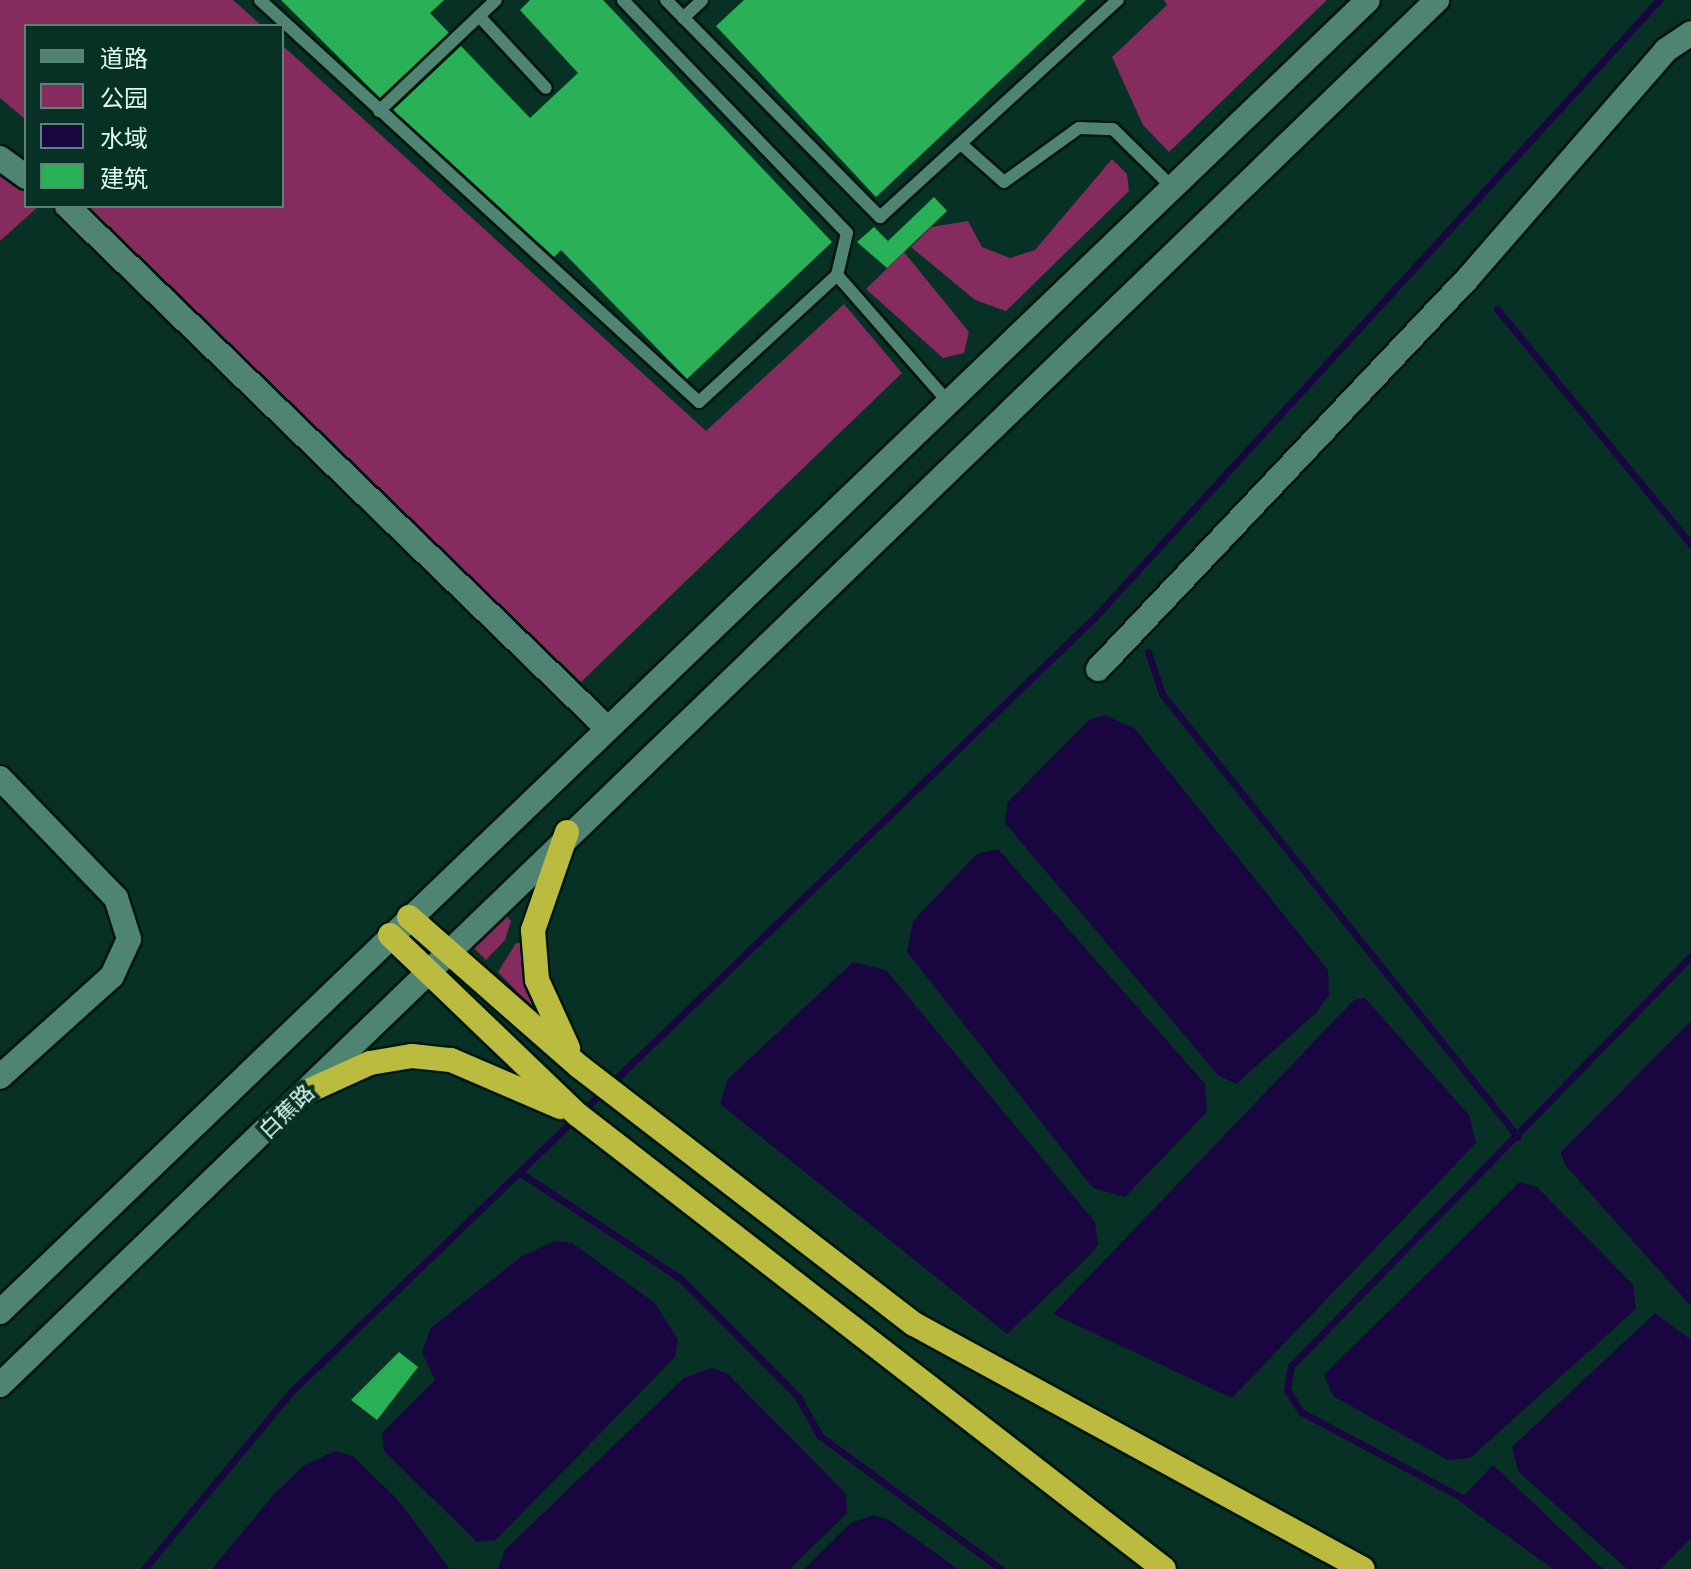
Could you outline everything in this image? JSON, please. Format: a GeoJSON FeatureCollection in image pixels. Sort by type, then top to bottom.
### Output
{"type":"FeatureCollection","features":[{"type":"Feature","properties":{"kind":"highway"},"geometry":{"type":"LineString","coordinates":[[567,832],[533,930],[537,980],[580,1067]]}},
{"type":"Feature","properties":{"kind":"highway"},"geometry":{"type":"LineString","coordinates":[[409,917],[446,953],[580,1067],[914,1324],[1363,1569]]}},
{"type":"Feature","properties":{"kind":"highway"},"geometry":{"type":"LineString","coordinates":[[390,935],[425,973],[578,1115],[1164,1569]]}},
{"type":"Feature","properties":{"kind":"highway"},"geometry":{"type":"LineString","coordinates":[[306,1092],[370,1063],[412,1056],[451,1060],[578,1115]]}},
{"type":"Feature","properties":{"kind":"main road"},"geometry":{"type":"LineString","coordinates":[[0,1312],[606,727],[951,405],[1368,0]]}},
{"type":"Feature","properties":{"kind":"main road","name":"白蕉路"},"geometry":{"type":"LineString","coordinates":[[0,1385],[306,1092],[567,832],[1437,0]]}},
{"type":"Feature","properties":{"kind":"main road"},"geometry":{"type":"LineString","coordinates":[[1098,669],[1468,278],[1666,50],[1691,33]]}},
{"type":"Feature","properties":{"kind":"main road"},"geometry":{"type":"LineString","coordinates":[[0,158],[24,176]]}},
{"type":"Feature","properties":{"kind":"main road"},"geometry":{"type":"LineString","coordinates":[[69,208],[606,727]]}},
{"type":"Feature","properties":{"kind":"main road"},"geometry":{"type":"LineString","coordinates":[[0,778],[116,898],[129,939],[112,976],[0,1077]]}},
{"type":"Feature","properties":{"kind":"lane"},"geometry":{"type":"LineString","coordinates":[[260,0],[699,402],[837,275],[849,249],[839,219],[623,0]]}},
{"type":"Feature","properties":{"kind":"lane"},"geometry":{"type":"LineString","coordinates":[[379,111],[496,0]]}},
{"type":"Feature","properties":{"kind":"lane"},"geometry":{"type":"LineString","coordinates":[[666,0],[880,217],[1118,0]]}},
{"type":"Feature","properties":{"kind":"lane"},"geometry":{"type":"LineString","coordinates":[[683,18],[702,0]]}},
{"type":"Feature","properties":{"kind":"lane"},"geometry":{"type":"LineString","coordinates":[[479,16],[546,88]]}},
{"type":"Feature","properties":{"kind":"lane"},"geometry":{"type":"LineString","coordinates":[[961,144],[1004,182],[1079,128],[1105,127],[1127,137],[1173,188]]}},
{"type":"Feature","properties":{"kind":"lane"},"geometry":{"type":"LineString","coordinates":[[837,275],[951,405]]}},
{"type":"Feature","properties":{"kind":"green space"},"geometry":{"type":"Polygon","coordinates":[[[0,0],[233,0],[260,24],[24,24],[24,118],[0,98],[0,0]]]}},
{"type":"Feature","properties":{"kind":"green space"},"geometry":{"type":"Polygon","coordinates":[[[1164,0],[1327,0],[1169,152],[1143,125],[1112,57],[1167,5],[1164,0]]]}},
{"type":"Feature","properties":{"kind":"green space"},"geometry":{"type":"Polygon","coordinates":[[[284,47],[706,431],[844,304],[902,373],[581,682],[77,208],[284,208],[284,47]]]}},
{"type":"Feature","properties":{"kind":"green space"},"geometry":{"type":"Polygon","coordinates":[[[1112,159],[1127,174],[1129,191],[1006,311],[975,300],[911,247],[931,227],[968,221],[982,247],[1010,258],[1035,250],[1112,159]]]}},
{"type":"Feature","properties":{"kind":"green space"},"geometry":{"type":"Polygon","coordinates":[[[0,172],[24,189],[24,208],[37,208],[0,241],[0,172]]]}},
{"type":"Feature","properties":{"kind":"green space"},"geometry":{"type":"Polygon","coordinates":[[[904,252],[969,332],[964,353],[943,358],[866,289],[904,252]]]}},
{"type":"Feature","properties":{"kind":"green space"},"geometry":{"type":"Polygon","coordinates":[[[505,914],[511,921],[505,940],[486,960],[472,946],[505,914]]]}},
{"type":"Feature","properties":{"kind":"green space"},"geometry":{"type":"Polygon","coordinates":[[[516,943],[525,943],[533,1008],[498,972],[516,943]]]}},
{"type":"Feature","properties":{"kind":"water"},"geometry":{"type":"Polygon","coordinates":[[[1105,715],[1134,728],[1328,970],[1329,995],[1316,1013],[1236,1084],[1218,1075],[1005,823],[1008,802],[1089,720],[1105,715]]]}},
{"type":"Feature","properties":{"kind":"water"},"geometry":{"type":"Polygon","coordinates":[[[998,849],[1205,1084],[1207,1112],[1125,1197],[1093,1188],[907,952],[913,921],[977,854],[998,849]]]}},
{"type":"Feature","properties":{"kind":"water"},"geometry":{"type":"Polygon","coordinates":[[[853,962],[886,970],[1095,1222],[1098,1245],[1007,1334],[720,1104],[728,1079],[853,962]]]}},
{"type":"Feature","properties":{"kind":"water"},"geometry":{"type":"Polygon","coordinates":[[[1365,998],[1469,1115],[1476,1143],[1232,1398],[1053,1314],[1354,1000],[1365,998]]]}},
{"type":"Feature","properties":{"kind":"water"},"geometry":{"type":"Polygon","coordinates":[[[1691,1021],[1691,1306],[1565,1165],[1561,1152],[1691,1021]]]}},
{"type":"Feature","properties":{"kind":"water"},"geometry":{"type":"Polygon","coordinates":[[[1520,1182],[1537,1187],[1633,1285],[1636,1309],[1470,1458],[1448,1460],[1333,1396],[1324,1375],[1520,1182]]]}},
{"type":"Feature","properties":{"kind":"water"},"geometry":{"type":"Polygon","coordinates":[[[555,1241],[572,1243],[655,1303],[678,1340],[675,1357],[496,1540],[477,1542],[384,1451],[382,1433],[435,1380],[422,1352],[431,1328],[522,1256],[555,1241]]]}},
{"type":"Feature","properties":{"kind":"water"},"geometry":{"type":"Polygon","coordinates":[[[1655,1313],[1691,1340],[1691,1538],[1661,1569],[1627,1569],[1518,1471],[1512,1447],[1655,1313]]]}},
{"type":"Feature","properties":{"kind":"water"},"geometry":{"type":"Polygon","coordinates":[[[712,1368],[728,1374],[846,1494],[847,1513],[790,1569],[498,1569],[505,1550],[684,1378],[712,1368]]]}},
{"type":"Feature","properties":{"kind":"water"},"geometry":{"type":"Polygon","coordinates":[[[335,1451],[353,1456],[399,1501],[450,1569],[212,1569],[275,1493],[305,1465],[335,1451]]]}},
{"type":"Feature","properties":{"kind":"water"},"geometry":{"type":"Polygon","coordinates":[[[1493,1465],[1603,1569],[1553,1569],[1459,1501],[1493,1465]]]}},
{"type":"Feature","properties":{"kind":"water"},"geometry":{"type":"Polygon","coordinates":[[[874,1515],[889,1520],[958,1569],[804,1569],[851,1523],[874,1515]]]}},
{"type":"Feature","properties":{"kind":"building"},"geometry":{"type":"Polygon","coordinates":[[[281,0],[444,0],[430,13],[449,33],[380,98],[281,0]]]}},
{"type":"Feature","properties":{"kind":"building"},"geometry":{"type":"Polygon","coordinates":[[[530,0],[603,0],[832,242],[687,379],[561,250],[554,257],[393,110],[461,46],[530,118],[578,73],[520,10],[530,0]]]}},
{"type":"Feature","properties":{"kind":"building"},"geometry":{"type":"Polygon","coordinates":[[[744,0],[1086,0],[876,197],[716,26],[744,0]]]}},
{"type":"Feature","properties":{"kind":"building"},"geometry":{"type":"Polygon","coordinates":[[[934,197],[947,211],[887,268],[857,242],[874,227],[888,241],[934,197]]]}},
{"type":"Feature","properties":{"kind":"building"},"geometry":{"type":"Polygon","coordinates":[[[399,1352],[418,1367],[377,1420],[351,1400],[399,1352]]]}},
{"type":"Feature","properties":{"kind":"waterway"},"geometry":{"type":"LineString","coordinates":[[144,1569],[290,1393],[1095,617],[1659,0]]}},
{"type":"Feature","properties":{"kind":"waterway"},"geometry":{"type":"LineString","coordinates":[[1497,309],[1691,544]]}},
{"type":"Feature","properties":{"kind":"waterway"},"geometry":{"type":"LineString","coordinates":[[1148,652],[1162,694],[1518,1137]]}},
{"type":"Feature","properties":{"kind":"waterway"},"geometry":{"type":"LineString","coordinates":[[1468,1501],[1301,1412],[1287,1390],[1291,1366],[1691,956]]}},
{"type":"Feature","properties":{"kind":"waterway"},"geometry":{"type":"LineString","coordinates":[[522,1174],[680,1278],[798,1397],[820,1436],[1001,1569]]}}]}
